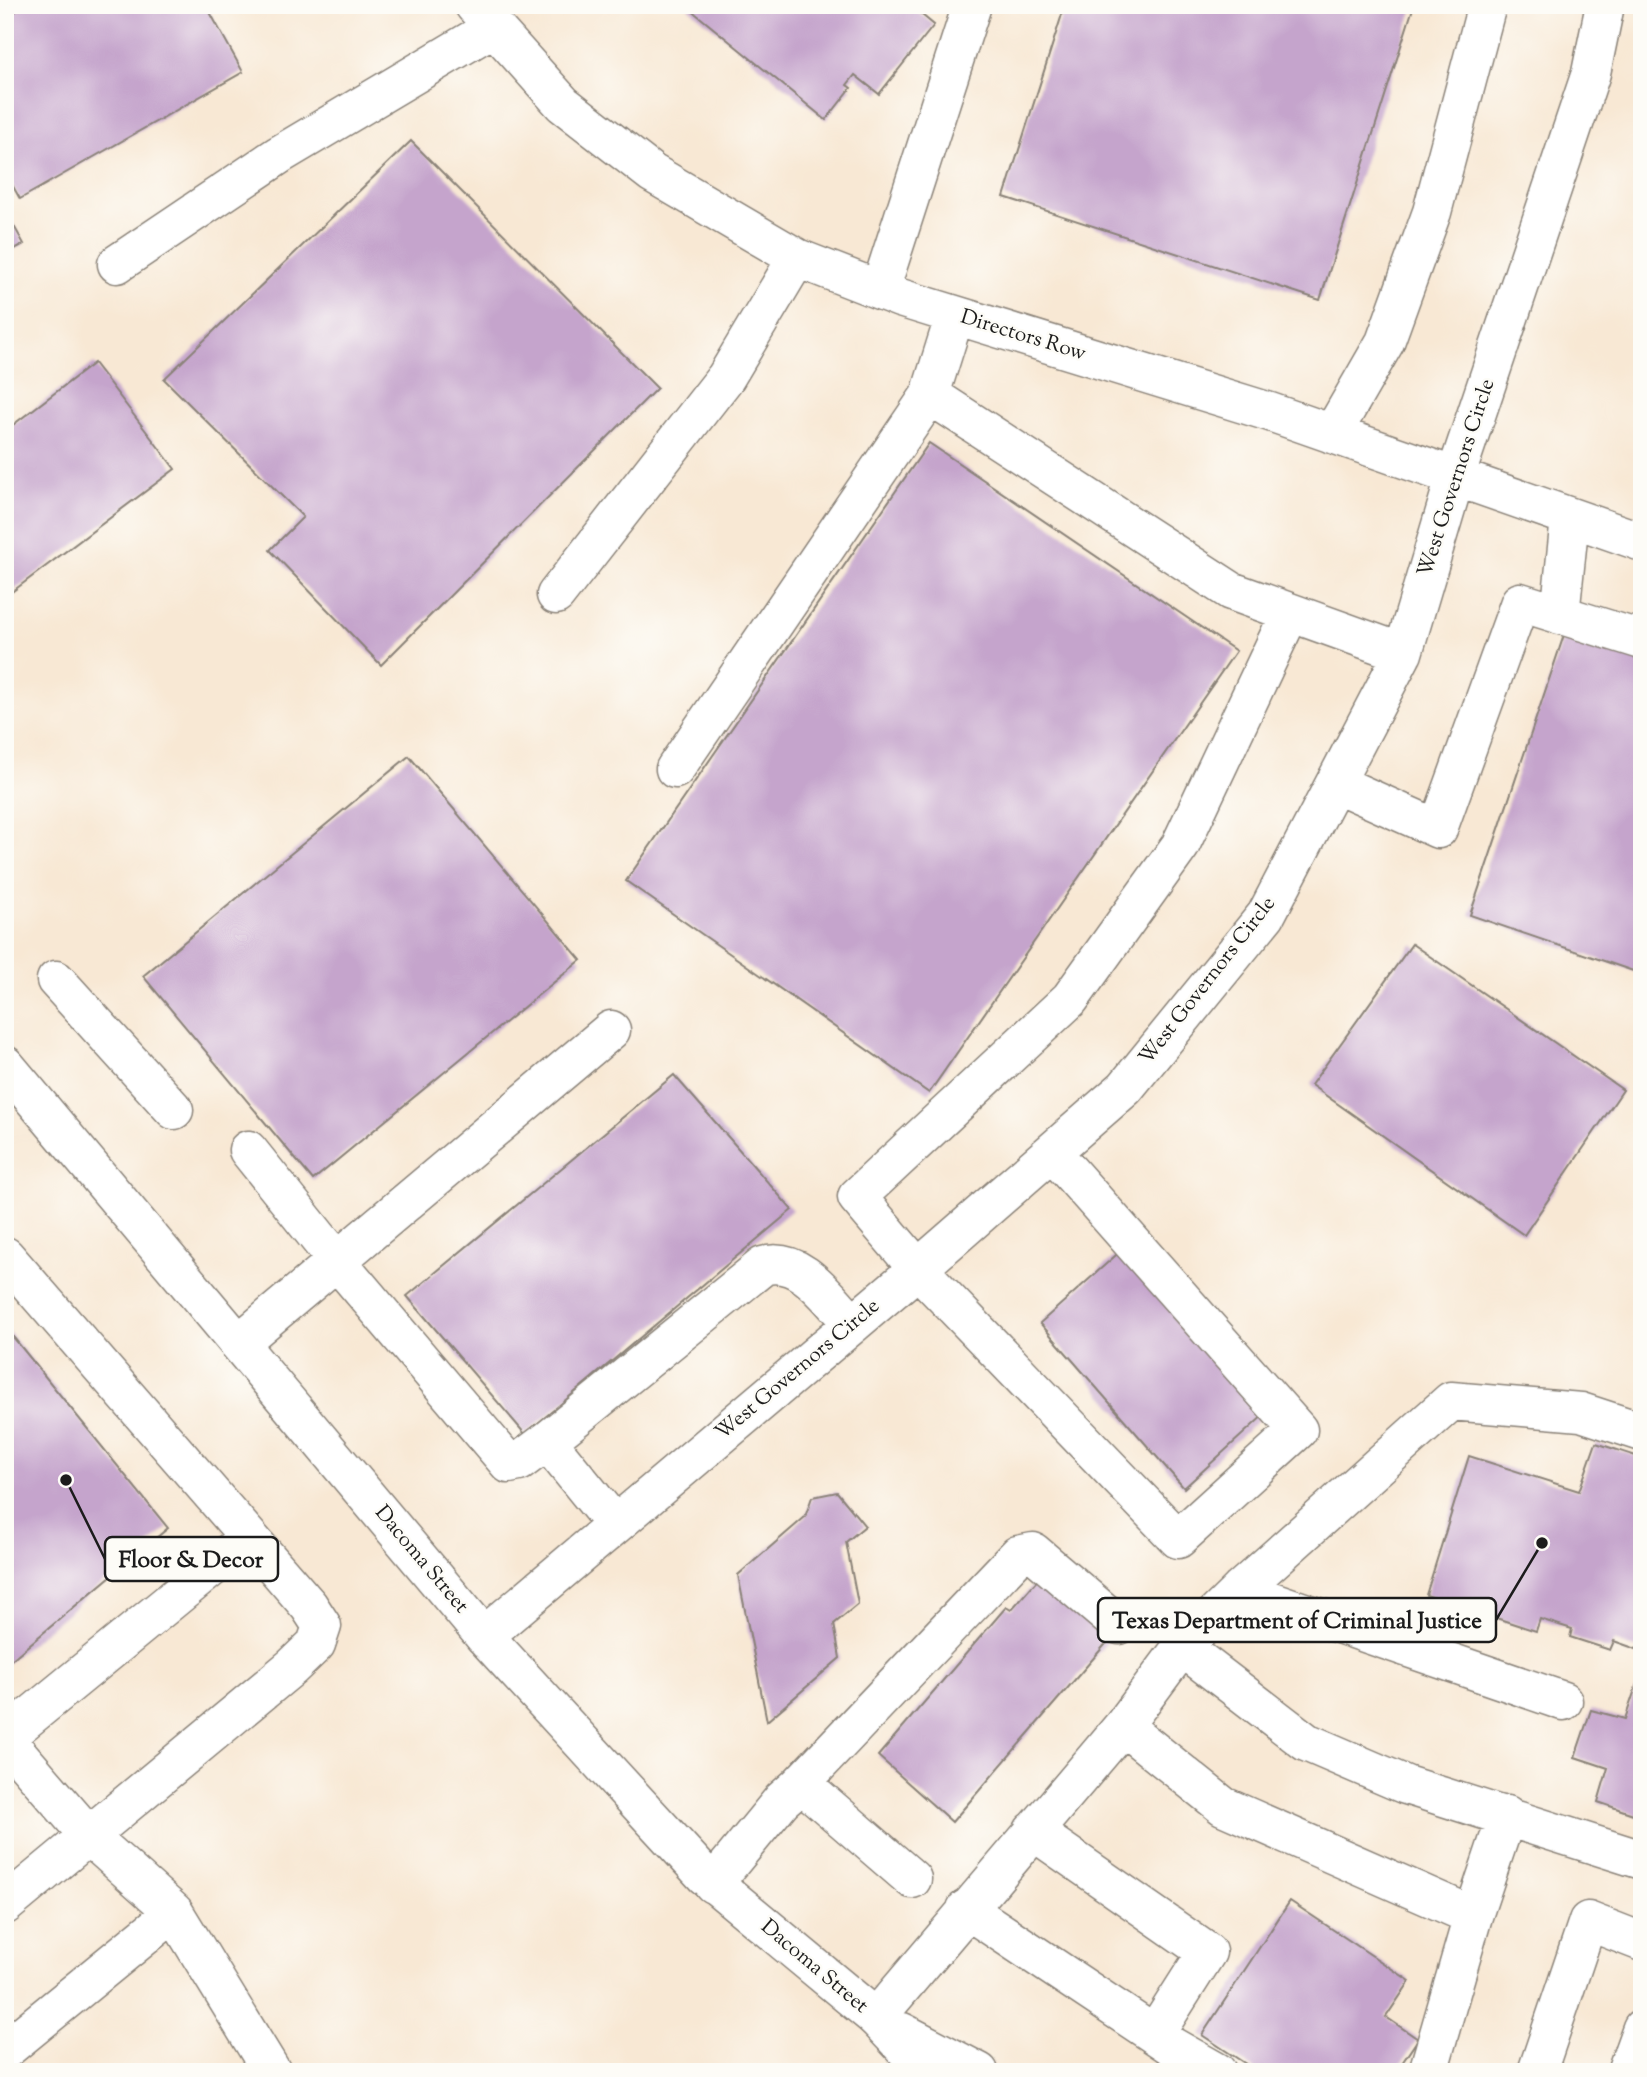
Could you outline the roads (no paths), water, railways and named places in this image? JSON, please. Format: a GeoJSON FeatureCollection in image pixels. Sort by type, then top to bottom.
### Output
{"type":"FeatureCollection","features":[{"type":"Feature","properties":{"kind":"street"},"geometry":{"type":"LineString","coordinates":[[880,290],[972,5]]}},
{"type":"Feature","properties":{"kind":"street"},"geometry":{"type":"LineString","coordinates":[[1332,434],[1385,342],[1427,225],[1487,5]]}},
{"type":"Feature","properties":{"kind":"street","name":"West Governors Circle"},"geometry":{"type":"LineString","coordinates":[[484,1636],[918,1269],[1125,1088],[1266,915],[1403,653],[1455,478],[1591,73],[1605,5]]}},
{"type":"Feature","properties":{"kind":"street"},"geometry":{"type":"LineString","coordinates":[[117,264],[484,16]]}},
{"type":"Feature","properties":{"kind":"street","name":"Directors Row"},"geometry":{"type":"LineString","coordinates":[[484,16],[563,104],[652,173],[797,258],[955,315],[1270,412],[1642,542]]}},
{"type":"Feature","properties":{"kind":"street"},"geometry":{"type":"LineString","coordinates":[[556,595],[726,377],[797,258]]}},
{"type":"Feature","properties":{"kind":"street"},"geometry":{"type":"LineString","coordinates":[[675,769],[930,395],[955,315]]}},
{"type":"Feature","properties":{"kind":"street"},"geometry":{"type":"LineString","coordinates":[[930,395],[1231,592],[1403,653]]}},
{"type":"Feature","properties":{"kind":"street"},"geometry":{"type":"LineString","coordinates":[[1560,615],[1570,519]]}},
{"type":"Feature","properties":{"kind":"street"},"geometry":{"type":"LineString","coordinates":[[1335,783],[1438,829],[1520,602],[1642,640]]}},
{"type":"Feature","properties":{"kind":"street"},"geometry":{"type":"LineString","coordinates":[[1052,1152],[1298,1430],[1178,1539],[918,1269],[858,1197],[1070,999],[1180,846],[1290,613]]}},
{"type":"Feature","properties":{"kind":"street"},"geometry":{"type":"LineString","coordinates":[[56,979],[174,1110]]}},
{"type":"Feature","properties":{"kind":"street"},"geometry":{"type":"LineString","coordinates":[[239,1343],[611,1030]]}},
{"type":"Feature","properties":{"kind":"street","name":"Dacoma Street"},"geometry":{"type":"LineString","coordinates":[[5,1065],[484,1636],[713,1884],[876,2018],[927,2072]]}},
{"type":"Feature","properties":{"kind":"street"},"geometry":{"type":"LineString","coordinates":[[248,1150],[337,1261],[509,1464],[519,1462],[547,1441],[762,1266],[776,1262],[801,1271],[853,1324]]}},
{"type":"Feature","properties":{"kind":"street"},"geometry":{"type":"LineString","coordinates":[[5,1256],[309,1606],[322,1626],[316,1644],[5,1905]]}},
{"type":"Feature","properties":{"kind":"street"},"geometry":{"type":"LineString","coordinates":[[876,2018],[1123,1727],[1182,1647],[1240,1590],[1451,1401],[1581,1412],[1642,1432]]}},
{"type":"Feature","properties":{"kind":"street"},"geometry":{"type":"LineString","coordinates":[[547,1441],[615,1525]]}},
{"type":"Feature","properties":{"kind":"street"},"geometry":{"type":"LineString","coordinates":[[249,1538],[5,1738],[89,1836],[174,1912],[272,2072]]}},
{"type":"Feature","properties":{"kind":"street"},"geometry":{"type":"LineString","coordinates":[[713,1884],[782,1800],[1018,1555],[1033,1552],[1119,1625]]}},
{"type":"Feature","properties":{"kind":"street"},"geometry":{"type":"LineString","coordinates":[[1240,1590],[1563,1701]]}},
{"type":"Feature","properties":{"kind":"street"},"geometry":{"type":"LineString","coordinates":[[1182,1647],[1306,1742],[1406,1785],[1642,1860]]}},
{"type":"Feature","properties":{"kind":"street"},"geometry":{"type":"LineString","coordinates":[[1123,1727],[1223,1806],[1473,1916]]}},
{"type":"Feature","properties":{"kind":"street"},"geometry":{"type":"LineString","coordinates":[[798,1786],[809,1790],[912,1879]]}},
{"type":"Feature","properties":{"kind":"street"},"geometry":{"type":"LineString","coordinates":[[1428,2072],[1473,1916],[1507,1815]]}},
{"type":"Feature","properties":{"kind":"street"},"geometry":{"type":"LineString","coordinates":[[1033,1831],[1207,1952],[1155,2034]]}},
{"type":"Feature","properties":{"kind":"street"},"geometry":{"type":"LineString","coordinates":[[966,1909],[1217,2072]]}},
{"type":"Feature","properties":{"kind":"street"},"geometry":{"type":"LineString","coordinates":[[5,2050],[174,1912]]}},
{"type":"Feature","properties":{"kind":"street"},"geometry":{"type":"LineString","coordinates":[[1537,2072],[1588,1921],[1642,1942]]}},
{"type":"Feature","properties":{"kind":"street","name":"Dacoma Street"},"geometry":{"type":"LineString","coordinates":[[876,2018],[979,2072]]}},
{"type":"Feature","properties":{"kind":"street"},"geometry":{"type":"LineString","coordinates":[[1626,2072],[1642,2028]]}},
{"type":"Feature","properties":{"kind":"place","name":"Floor & Decor"},"geometry":{"type":"Point","coordinates":[66,1480]}},
{"type":"Feature","properties":{"kind":"place","name":"Texas Department of Criminal Justice"},"geometry":{"type":"Point","coordinates":[1542,1543]}}]}
